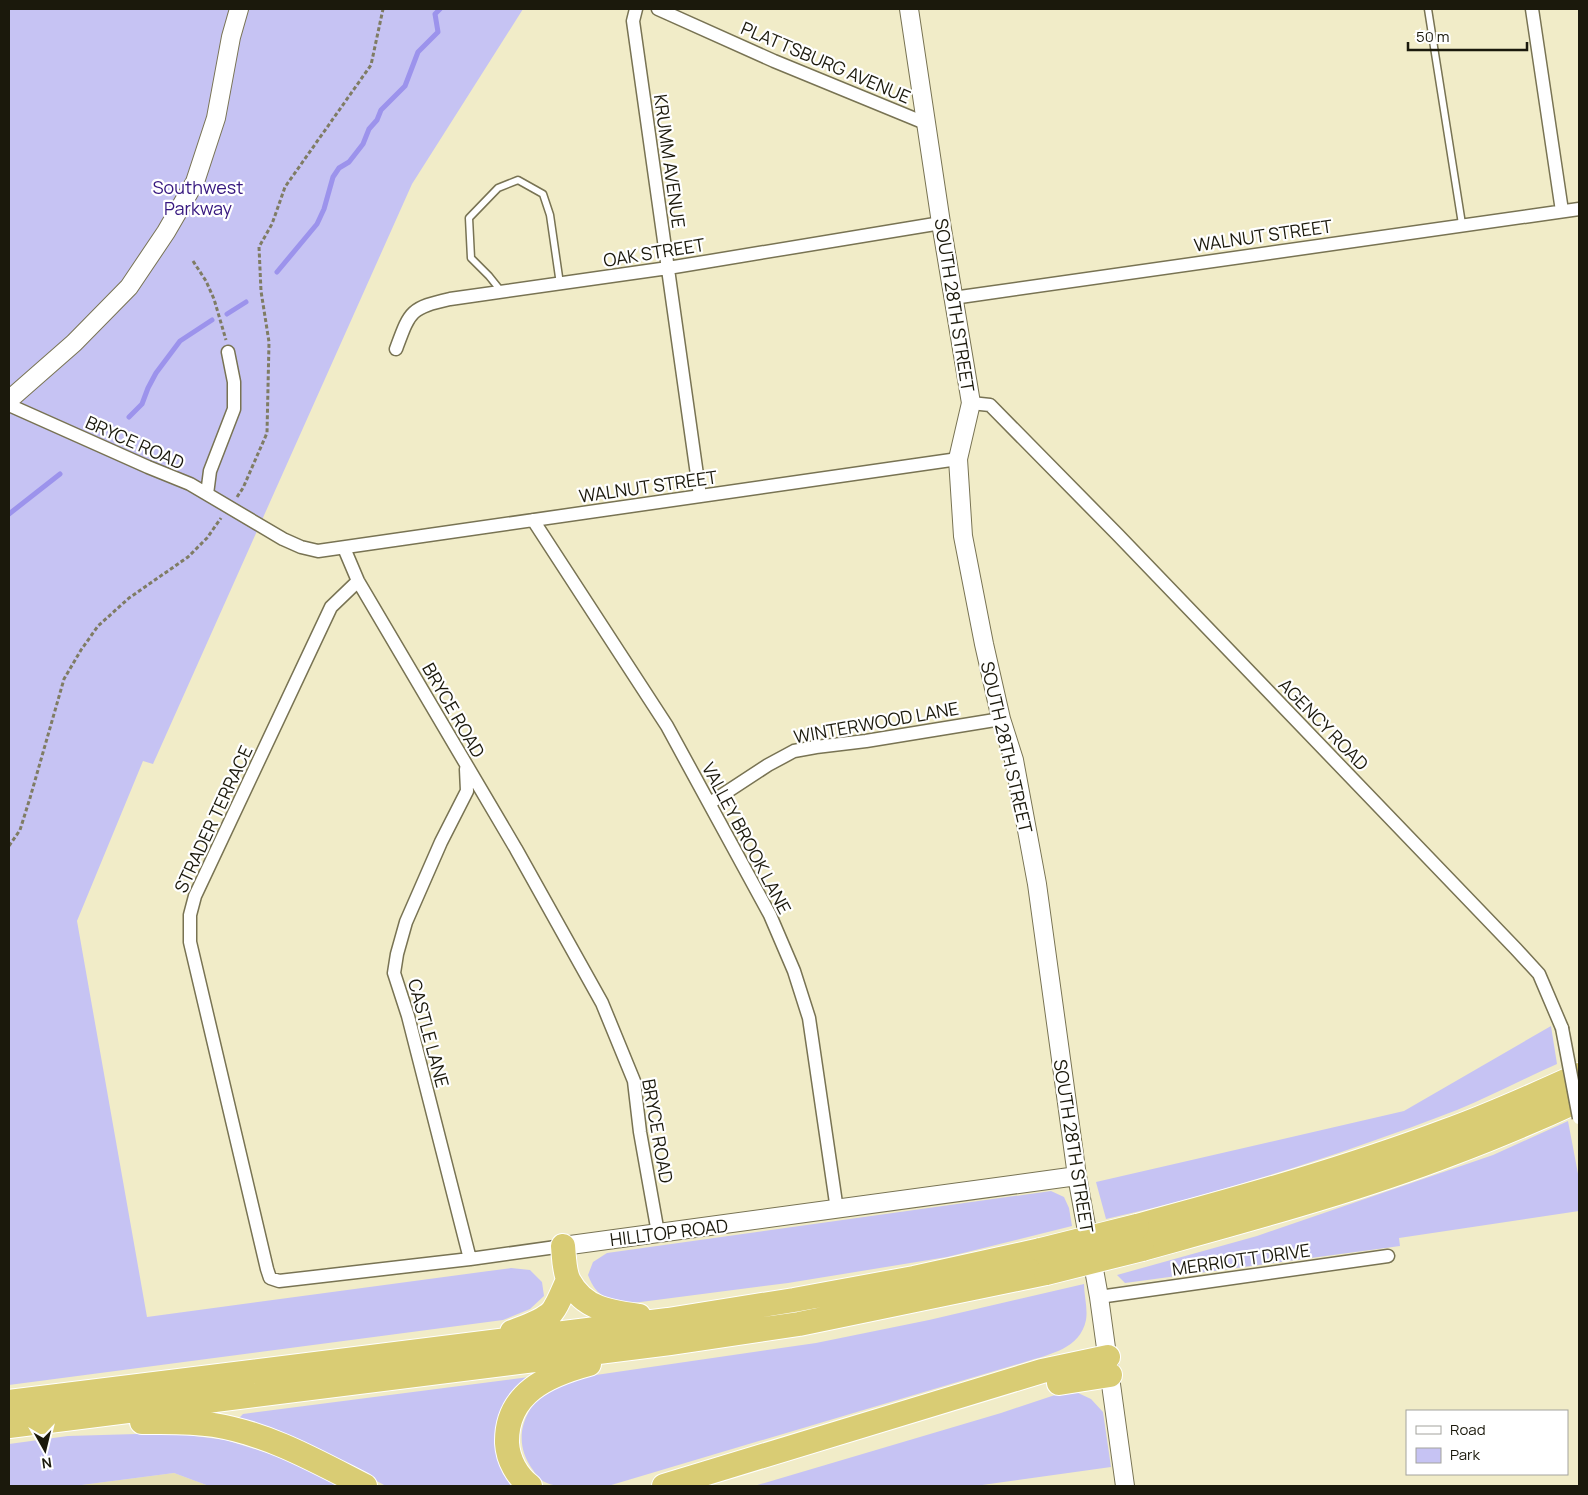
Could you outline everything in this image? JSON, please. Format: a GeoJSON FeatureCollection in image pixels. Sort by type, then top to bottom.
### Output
{"type":"FeatureCollection","features":[{"type":"Feature","properties":{"kind":"highway"},"geometry":{"type":"LineString","coordinates":[[9,1402],[668,1320],[905,1280],[1041,1250],[1137,1226],[1303,1180],[1455,1128],[1516,1104],[1579,1075]]}},
{"type":"Feature","properties":{"kind":"highway"},"geometry":{"type":"LineString","coordinates":[[9,1426],[670,1344],[799,1324],[1046,1273],[1142,1250],[1309,1202],[1452,1154],[1525,1125],[1579,1100]]}},
{"type":"Feature","properties":{"kind":"highway"},"geometry":{"type":"LineString","coordinates":[[563,1246],[568,1280],[580,1296],[596,1308],[668,1320]]}},
{"type":"Feature","properties":{"kind":"highway"},"geometry":{"type":"LineString","coordinates":[[481,1344],[533,1324],[551,1313],[568,1280]]}},
{"type":"Feature","properties":{"kind":"highway"},"geometry":{"type":"LineString","coordinates":[[530,1486],[522,1480],[513,1466],[507,1443],[509,1420],[518,1403],[527,1393],[551,1377],[568,1370],[670,1344]]}},
{"type":"Feature","properties":{"kind":"highway"},"geometry":{"type":"LineString","coordinates":[[664,1486],[1042,1371],[1109,1366]]}},
{"type":"Feature","properties":{"kind":"highway"},"geometry":{"type":"LineString","coordinates":[[717,1486],[1109,1366]]}},
{"type":"Feature","properties":{"kind":"highway"},"geometry":{"type":"LineString","coordinates":[[37,1422],[180,1422],[214,1425],[255,1435],[293,1449],[365,1486]]}},
{"type":"Feature","properties":{"kind":"street"},"geometry":{"type":"LineString","coordinates":[[9,400],[74,343],[129,287],[171,224],[195,182],[216,118],[231,37],[239,9]]}},
{"type":"Feature","properties":{"kind":"street","name":"KRUMM AVENUE"},"geometry":{"type":"LineString","coordinates":[[636,9],[633,21],[700,496]]}},
{"type":"Feature","properties":{"kind":"street","name":"PLATTSBURG AVENUE"},"geometry":{"type":"LineString","coordinates":[[658,9],[925,123]]}},
{"type":"Feature","properties":{"kind":"street","name":"SOUTH 28TH STREET"},"geometry":{"type":"LineString","coordinates":[[909,9],[925,123],[971,403],[958,459],[963,536],[974,598],[1001,719],[1014,760],[1037,884],[1077,1176],[1099,1297],[1125,1486]]}},
{"type":"Feature","properties":{"kind":"street"},"geometry":{"type":"LineString","coordinates":[[1532,9],[1562,211]]}},
{"type":"Feature","properties":{"kind":"street","name":"WALNUT STREET"},"geometry":{"type":"LineString","coordinates":[[953,298],[1462,224],[1579,209]]}},
{"type":"Feature","properties":{"kind":"street","name":"OAK STREET"},"geometry":{"type":"LineString","coordinates":[[396,348],[413,312],[426,304],[668,268],[941,223]]}},
{"type":"Feature","properties":{"kind":"street"},"geometry":{"type":"LineString","coordinates":[[207,494],[210,471],[234,409],[234,382],[228,352]]}},
{"type":"Feature","properties":{"kind":"street","name":"AGENCY ROAD"},"geometry":{"type":"LineString","coordinates":[[971,403],[990,405],[1118,535],[1539,974],[1562,1028],[1579,1118]]}},
{"type":"Feature","properties":{"kind":"street","name":"BRYCE ROAD"},"geometry":{"type":"LineString","coordinates":[[9,405],[190,484],[283,539],[301,547],[318,551],[344,548],[358,581],[521,858],[602,1003],[634,1081],[640,1132],[658,1233]]}},
{"type":"Feature","properties":{"kind":"street","name":"WALNUT STREET"},"geometry":{"type":"LineString","coordinates":[[344,548],[958,459]]}},
{"type":"Feature","properties":{"kind":"street","name":"VALLEY BROOK LANE"},"geometry":{"type":"LineString","coordinates":[[533,520],[667,726],[770,914],[794,971],[809,1018],[837,1210]]}},
{"type":"Feature","properties":{"kind":"street","name":"STRADER TERRACE"},"geometry":{"type":"LineString","coordinates":[[267,1269],[190,942],[190,915],[200,887],[331,607],[358,581]]}},
{"type":"Feature","properties":{"kind":"street","name":"WINTERWOOD LANE"},"geometry":{"type":"LineString","coordinates":[[710,803],[768,765],[794,751],[1001,719]]}},
{"type":"Feature","properties":{"kind":"street","name":"CASTLE LANE"},"geometry":{"type":"LineString","coordinates":[[466,766],[467,791],[441,842],[406,922],[394,973],[408,1016],[470,1259]]}},
{"type":"Feature","properties":{"kind":"street","name":"HILLTOP ROAD"},"geometry":{"type":"LineString","coordinates":[[267,1269],[270,1278],[279,1281],[470,1259],[1077,1176]]}},
{"type":"Feature","properties":{"kind":"street","name":"MERRIOTT DRIVE"},"geometry":{"type":"LineString","coordinates":[[1099,1297],[1388,1256]]}},
{"type":"Feature","properties":{"kind":"lane"},"geometry":{"type":"LineString","coordinates":[[1428,9],[1462,224]]}},
{"type":"Feature","properties":{"kind":"lane"},"geometry":{"type":"LineString","coordinates":[[502,292],[490,276],[471,258],[469,218],[498,188],[518,180],[543,194],[550,216],[560,284]]}},
{"type":"Feature","properties":{"kind":"path"},"geometry":{"type":"LineString","coordinates":[[193,261],[206,281],[214,299],[228,352]]}},
{"type":"Feature","properties":{"kind":"shaded area"},"geometry":{"type":"Polygon","coordinates":[[[174,1473],[209,1486],[74,1486],[174,1473]]]}},
{"type":"Feature","properties":{"kind":"green space","name":"Southwest Parkway"},"geometry":{"type":"Polygon","coordinates":[[[9,9],[523,9],[412,184],[153,764],[143,761],[77,921],[147,1317],[511,1268],[530,1270],[542,1282],[544,1296],[530,1309],[503,1320],[9,1385],[9,9]]]}},
{"type":"Feature","properties":{"kind":"green space"},"geometry":{"type":"Polygon","coordinates":[[[1551,1026],[1557,1064],[1470,1105],[1371,1142],[1283,1171],[1195,1197],[1106,1219],[1096,1182],[1404,1111],[1551,1026]]]}},
{"type":"Feature","properties":{"kind":"green space"},"geometry":{"type":"Polygon","coordinates":[[[1568,1121],[1579,1179],[1579,1211],[1399,1238],[1400,1246],[1125,1283],[1117,1275],[1257,1236],[1493,1155],[1568,1121]]]}},
{"type":"Feature","properties":{"kind":"green space"},"geometry":{"type":"Polygon","coordinates":[[[1051,1191],[1064,1197],[1069,1208],[1072,1226],[947,1257],[788,1283],[633,1303],[617,1301],[600,1294],[595,1289],[588,1275],[593,1262],[607,1253],[1051,1191]]]}},
{"type":"Feature","properties":{"kind":"green space"},"geometry":{"type":"Polygon","coordinates":[[[1084,1284],[1086,1320],[1083,1330],[1071,1344],[1054,1353],[608,1486],[573,1487],[546,1483],[540,1479],[526,1459],[522,1436],[527,1414],[542,1395],[555,1385],[589,1376],[816,1343],[929,1320],[1084,1284]]]}},
{"type":"Feature","properties":{"kind":"green space"},"geometry":{"type":"Polygon","coordinates":[[[529,1377],[497,1444],[503,1474],[514,1486],[386,1486],[305,1443],[236,1421],[243,1414],[529,1377]]]}},
{"type":"Feature","properties":{"kind":"green space"},"geometry":{"type":"Polygon","coordinates":[[[1076,1392],[1091,1399],[1103,1412],[1111,1467],[975,1486],[754,1486],[1001,1413],[1055,1395],[1076,1392]]]}},
{"type":"Feature","properties":{"kind":"green space"},"geometry":{"type":"Polygon","coordinates":[[[171,1433],[226,1440],[277,1456],[342,1486],[209,1486],[174,1473],[74,1486],[9,1486],[9,1444],[68,1436],[171,1433]]]}},
{"type":"Feature","properties":{"kind":"waterway"},"geometry":{"type":"LineString","coordinates":[[277,272],[317,224],[324,209],[333,177],[339,168],[349,162],[363,144],[369,129],[377,120],[381,110],[405,86],[418,52],[438,32],[435,14],[440,9]]}},
{"type":"Feature","properties":{"kind":"waterway"},"geometry":{"type":"LineString","coordinates":[[227,314],[246,302]]}},
{"type":"Feature","properties":{"kind":"waterway"},"geometry":{"type":"LineString","coordinates":[[129,417],[142,404],[156,373],[180,341],[212,320]]}},
{"type":"Feature","properties":{"kind":"waterway"},"geometry":{"type":"LineString","coordinates":[[9,514],[60,474]]}}]}
